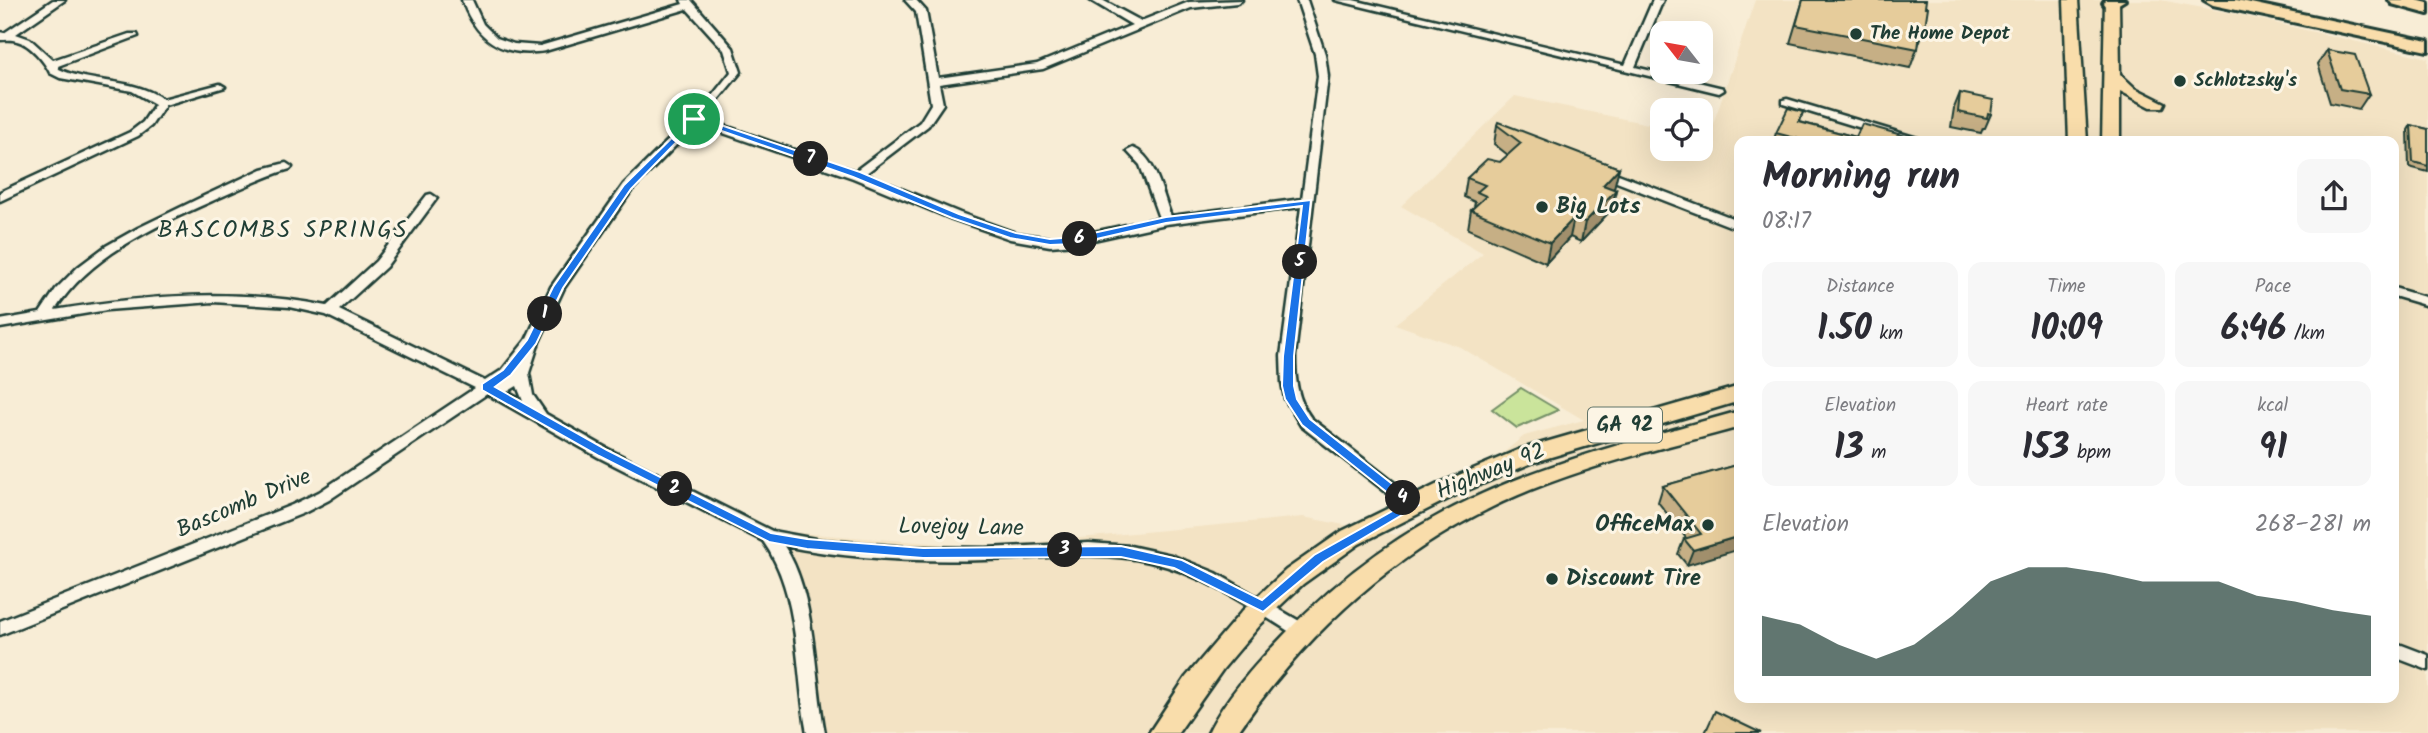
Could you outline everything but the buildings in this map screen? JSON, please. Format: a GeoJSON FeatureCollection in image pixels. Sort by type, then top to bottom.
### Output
{"type":"FeatureCollection","features":[{"type":"Feature","properties":{"kind":"highway"},"geometry":{"type":"LineString","coordinates":[[2213,0],[2428,47]]}},
{"type":"Feature","properties":{"kind":"highway"},"geometry":{"type":"LineString","coordinates":[[2399,0],[2428,9]]}},
{"type":"Feature","properties":{"kind":"main road"},"geometry":{"type":"LineString","coordinates":[[2071,0],[2078,136]]}},
{"type":"Feature","properties":{"kind":"main road"},"geometry":{"type":"LineString","coordinates":[[2111,136],[2113,1]]}},
{"type":"Feature","properties":{"kind":"main road"},"geometry":{"type":"LineString","coordinates":[[2111,75],[2129,91],[2157,103]]}},
{"type":"Feature","properties":{"kind":"main road","name":"Highway 92"},"geometry":{"type":"LineString","coordinates":[[1163,733],[1207,671],[1263,607],[1318,559],[1379,522],[1450,486],[1528,454],[1734,395]]}},
{"type":"Feature","properties":{"kind":"main road","name":"Highway 92"},"geometry":{"type":"LineString","coordinates":[[1222,733],[1248,695],[1302,631],[1378,564],[1437,525],[1511,488],[1586,462],[1734,421]]}},
{"type":"Feature","properties":{"kind":"street"},"geometry":{"type":"LineString","coordinates":[[2,37],[60,0]]}},
{"type":"Feature","properties":{"kind":"street"},"geometry":{"type":"LineString","coordinates":[[467,0],[471,15],[482,33],[493,42],[517,49],[541,49],[687,2],[722,37],[735,59],[736,72],[712,103],[628,187],[558,287],[532,342],[522,373],[511,384],[491,390]]}},
{"type":"Feature","properties":{"kind":"street"},"geometry":{"type":"LineString","coordinates":[[857,174],[912,134],[931,116],[937,104],[921,11],[911,0]]}},
{"type":"Feature","properties":{"kind":"street"},"geometry":{"type":"LineString","coordinates":[[1095,0],[1140,25]]}},
{"type":"Feature","properties":{"kind":"street"},"geometry":{"type":"LineString","coordinates":[[933,82],[1047,64],[1189,5],[1237,0]]}},
{"type":"Feature","properties":{"kind":"street"},"geometry":{"type":"LineString","coordinates":[[1302,0],[1322,65],[1288,356],[1288,386],[1291,399],[1306,422],[1413,505]]}},
{"type":"Feature","properties":{"kind":"street"},"geometry":{"type":"LineString","coordinates":[[1340,0],[1719,90]]}},
{"type":"Feature","properties":{"kind":"street"},"geometry":{"type":"LineString","coordinates":[[1629,68],[1658,0]]}},
{"type":"Feature","properties":{"kind":"street"},"geometry":{"type":"LineString","coordinates":[[52,64],[134,36]]}},
{"type":"Feature","properties":{"kind":"street"},"geometry":{"type":"LineString","coordinates":[[2,37],[22,38],[33,44],[38,55],[52,64],[54,71],[66,78],[137,89],[161,103]]}},
{"type":"Feature","properties":{"kind":"street"},"geometry":{"type":"LineString","coordinates":[[2,193],[134,134],[147,124],[161,103],[220,87]]}},
{"type":"Feature","properties":{"kind":"street"},"geometry":{"type":"LineString","coordinates":[[1787,102],[1900,136]]}},
{"type":"Feature","properties":{"kind":"street"},"geometry":{"type":"LineString","coordinates":[[694,119],[857,174],[967,220],[1014,236],[1050,242],[1075,240],[1166,220],[1308,202]]}},
{"type":"Feature","properties":{"kind":"street"},"geometry":{"type":"LineString","coordinates":[[1133,151],[1145,164],[1166,220]]}},
{"type":"Feature","properties":{"kind":"street"},"geometry":{"type":"LineString","coordinates":[[45,316],[52,301],[68,282],[100,257],[151,228],[254,178],[286,167]]}},
{"type":"Feature","properties":{"kind":"street"},"geometry":{"type":"LineString","coordinates":[[1590,168],[1734,224]]}},
{"type":"Feature","properties":{"kind":"street"},"geometry":{"type":"LineString","coordinates":[[330,311],[381,264],[431,198]]}},
{"type":"Feature","properties":{"kind":"street"},"geometry":{"type":"LineString","coordinates":[[2399,293],[2428,302]]}},
{"type":"Feature","properties":{"kind":"street","name":"Lovejoy Lane"},"geometry":{"type":"LineString","coordinates":[[0,324],[107,306],[214,298],[290,303],[330,311],[491,390],[543,421],[769,537],[807,544],[923,553],[1121,551],[1177,564],[1263,607],[1302,631]]}},
{"type":"Feature","properties":{"kind":"street"},"geometry":{"type":"LineString","coordinates":[[491,390],[532,342]]}},
{"type":"Feature","properties":{"kind":"street"},"geometry":{"type":"LineString","coordinates":[[522,373],[526,395],[543,421]]}},
{"type":"Feature","properties":{"kind":"street","name":"Bascomb Drive"},"geometry":{"type":"LineString","coordinates":[[0,628],[298,509],[491,390]]}},
{"type":"Feature","properties":{"kind":"street"},"geometry":{"type":"LineString","coordinates":[[769,537],[781,552],[796,596],[806,682],[816,733]]}},
{"type":"Feature","properties":{"kind":"street"},"geometry":{"type":"LineString","coordinates":[[2399,651],[2428,663]]}},
{"type":"Feature","properties":{"kind":"shaded area"},"geometry":{"type":"Polygon","coordinates":[[[1755,0],[2160,0],[2236,14],[2428,58],[2428,733],[824,733],[795,638],[772,531],[985,547],[1303,517],[1396,535],[1421,520],[1524,436],[1584,420],[1460,347],[1395,324],[1483,253],[1401,206],[1515,96],[1650,124],[1650,161],[1713,161],[1713,124],[1755,0]]]}},
{"type":"Feature","properties":{"kind":"green space"},"geometry":{"type":"Polygon","coordinates":[[[1521,388],[1558,410],[1517,428],[1492,409],[1521,388]]]}},
{"type":"Feature","properties":{"kind":"place","name":"The Home Depot"},"geometry":{"type":"Point","coordinates":[1856,34]}},
{"type":"Feature","properties":{"kind":"place","name":"Schlotzsky's"},"geometry":{"type":"Point","coordinates":[2180,81]}},
{"type":"Feature","properties":{"kind":"place","name":"Big Lots"},"geometry":{"type":"Point","coordinates":[1542,207]}},
{"type":"Feature","properties":{"kind":"place","name":"OfficeMax"},"geometry":{"type":"Point","coordinates":[1708,525]}},
{"type":"Feature","properties":{"kind":"place","name":"Discount Tire"},"geometry":{"type":"Point","coordinates":[1552,579]}},
{"type":"Feature","properties":{"kind":"district","name":"BASCOMBS SPRINGS"},"geometry":{"type":"Point","coordinates":[283,230]}},
{"type":"Feature","properties":{"kind":"route"},"geometry":{"type":"LineString","coordinates":[[694,119],[857,174],[956,216],[1014,236],[1050,242],[1075,240],[1166,220],[1308,202],[1288,356],[1291,399],[1306,422],[1413,505],[1352,537],[1318,559],[1263,607],[1206,576],[1177,564],[1121,551],[923,553],[807,544],[769,537],[603,453],[486,387],[507,373],[532,342],[558,287],[628,187],[694,119]]}}]}
